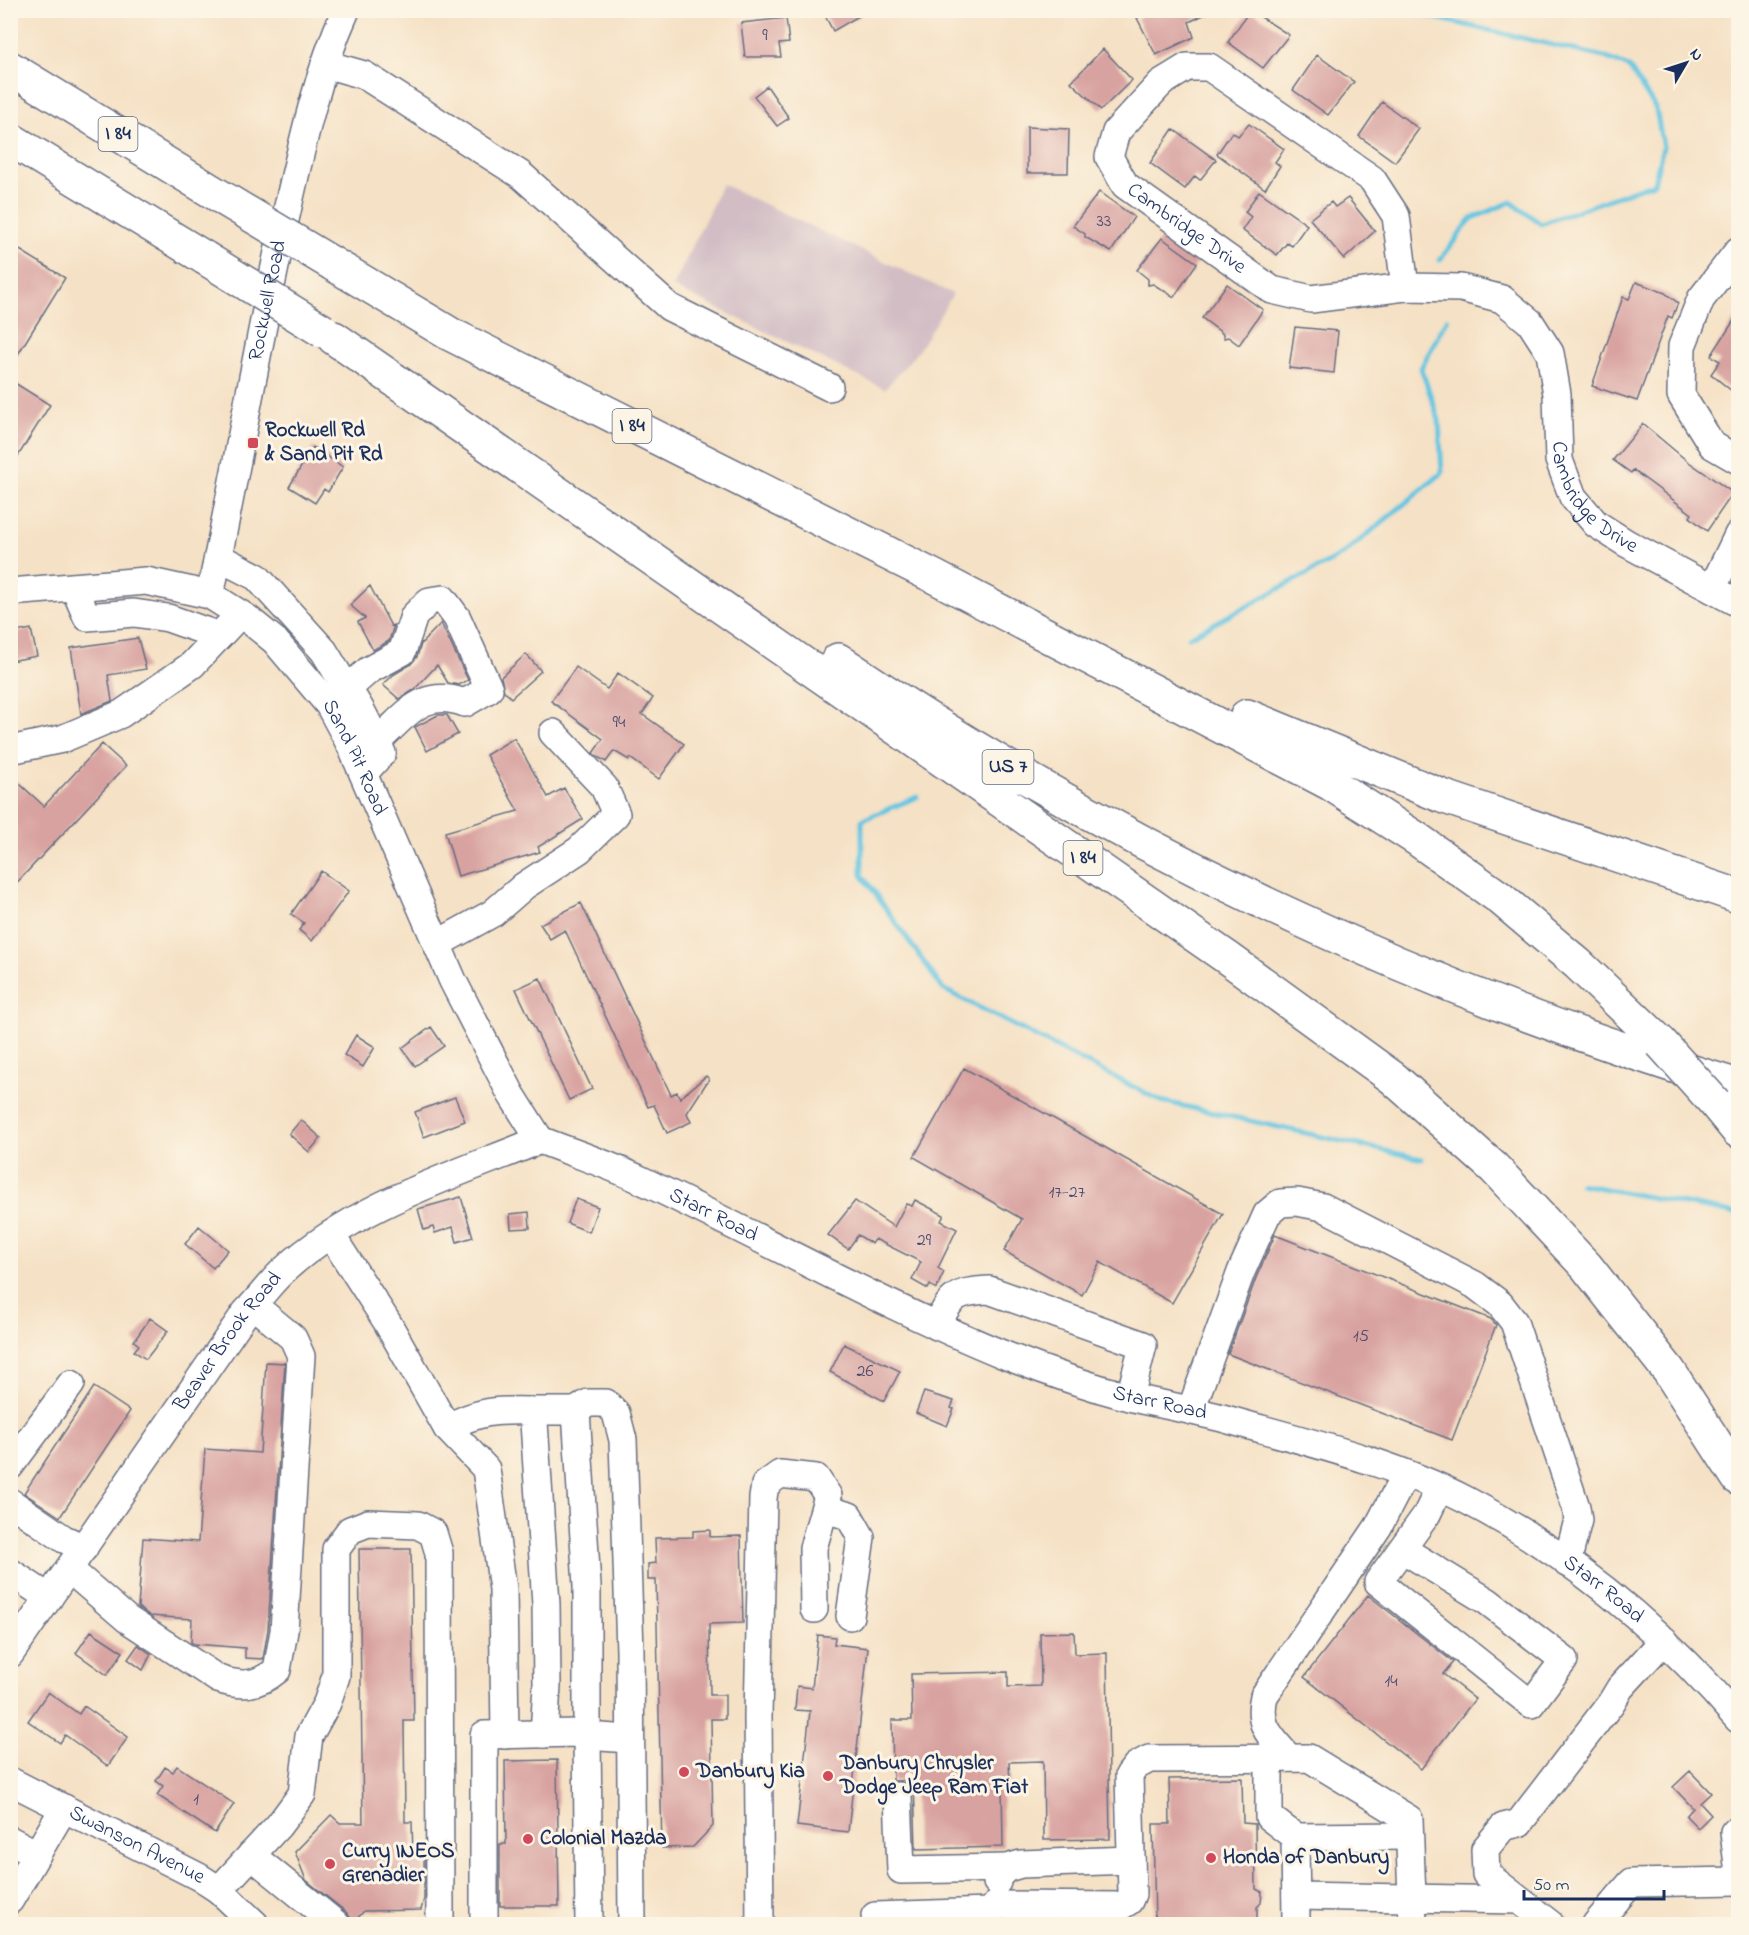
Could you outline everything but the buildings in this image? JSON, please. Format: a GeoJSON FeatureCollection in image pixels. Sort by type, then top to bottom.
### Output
{"type":"FeatureCollection","features":[{"type":"Feature","properties":{"kind":"highway","name":"I 84"},"geometry":{"type":"LineString","coordinates":[[10,68],[460,339],[935,578],[1272,751],[1360,801],[1472,877],[1526,920],[1603,986],[1661,1043],[1727,1094],[1738,1131]]}},
{"type":"Feature","properties":{"kind":"highway","name":"I 84"},"geometry":{"type":"LineString","coordinates":[[10,139],[329,335],[1229,959],[1393,1078],[1494,1168],[1587,1266],[1676,1381],[1738,1478]]}},
{"type":"Feature","properties":{"kind":"highway","name":"US 7"},"geometry":{"type":"LineString","coordinates":[[329,335],[626,513],[907,705],[1018,773],[1112,825],[1305,920],[1492,1002],[1622,1049],[1727,1094]]}},
{"type":"Feature","properties":{"kind":"highway"},"geometry":{"type":"LineString","coordinates":[[935,578],[1208,699],[1381,772],[1565,839],[1738,896]]}},
{"type":"Feature","properties":{"kind":"street","name":"Rockwell Road"},"geometry":{"type":"LineString","coordinates":[[210,595],[256,351],[297,168],[326,64],[346,10]]}},
{"type":"Feature","properties":{"kind":"street"},"geometry":{"type":"LineString","coordinates":[[326,64],[364,75],[521,175],[669,308],[828,387]]}},
{"type":"Feature","properties":{"kind":"street","name":"Cambridge Drive"},"geometry":{"type":"LineString","coordinates":[[1405,287],[1396,216],[1372,179],[1209,67],[1186,67],[1161,83],[1116,132],[1109,157],[1125,185],[1272,290],[1311,299],[1405,287],[1461,288],[1502,299],[1530,322],[1550,353],[1557,394],[1559,460],[1572,497],[1596,524],[1738,603]]}},
{"type":"Feature","properties":{"kind":"street"},"geometry":{"type":"LineString","coordinates":[[1738,251],[1701,299],[1682,346],[1681,395],[1712,445],[1738,460]]}},
{"type":"Feature","properties":{"kind":"street"},"geometry":{"type":"LineString","coordinates":[[1712,589],[1738,535]]}},
{"type":"Feature","properties":{"kind":"street"},"geometry":{"type":"LineString","coordinates":[[218,557],[257,577],[324,651],[358,704],[382,753],[364,773]]}},
{"type":"Feature","properties":{"kind":"street","name":"Sand Pit Road"},"geometry":{"type":"LineString","coordinates":[[10,592],[146,581],[210,595],[240,614],[275,641],[329,705],[364,773],[453,981],[506,1084],[540,1140]]}},
{"type":"Feature","properties":{"kind":"street"},"geometry":{"type":"LineString","coordinates":[[74,587],[87,617],[134,613],[168,618],[219,636]]}},
{"type":"Feature","properties":{"kind":"street"},"geometry":{"type":"LineString","coordinates":[[347,688],[369,670],[402,652],[414,616],[429,601],[443,599],[457,618],[489,689],[465,703],[454,699],[431,699],[417,703],[376,742]]}},
{"type":"Feature","properties":{"kind":"street"},"geometry":{"type":"LineString","coordinates":[[10,750],[62,739],[121,714],[192,665],[240,614]]}},
{"type":"Feature","properties":{"kind":"street"},"geometry":{"type":"LineString","coordinates":[[437,944],[493,913],[524,886],[579,850],[616,814],[604,787],[553,733]]}},
{"type":"Feature","properties":{"kind":"street","name":"Beaver Brook Road"},"geometry":{"type":"LineString","coordinates":[[10,1654],[253,1305],[283,1272],[331,1235],[371,1210],[540,1140]]}},
{"type":"Feature","properties":{"kind":"street","name":"Starr Road"},"geometry":{"type":"LineString","coordinates":[[540,1140],[638,1178],[937,1326],[1020,1360],[1130,1397],[1191,1410],[1321,1447],[1405,1475],[1463,1499],[1529,1536],[1567,1563],[1664,1640],[1704,1679],[1738,1719]]}},
{"type":"Feature","properties":{"kind":"street"},"geometry":{"type":"LineString","coordinates":[[1191,1410],[1241,1272],[1267,1214],[1280,1203],[1297,1202],[1323,1207],[1475,1286],[1500,1304],[1514,1322],[1576,1506],[1578,1520],[1567,1563]]}},
{"type":"Feature","properties":{"kind":"street"},"geometry":{"type":"LineString","coordinates":[[331,1235],[387,1322],[447,1428],[486,1469],[503,1589],[505,1735]]}},
{"type":"Feature","properties":{"kind":"street"},"geometry":{"type":"LineString","coordinates":[[937,1326],[948,1302],[962,1292],[989,1290],[1143,1345],[1130,1397]]}},
{"type":"Feature","properties":{"kind":"street"},"geometry":{"type":"LineString","coordinates":[[10,1502],[64,1539],[76,1559],[127,1619],[218,1679],[244,1685],[267,1679],[277,1670],[284,1631],[301,1356],[293,1338],[253,1305]]}},
{"type":"Feature","properties":{"kind":"street"},"geometry":{"type":"LineString","coordinates":[[10,1466],[71,1384]]}},
{"type":"Feature","properties":{"kind":"street"},"geometry":{"type":"LineString","coordinates":[[447,1428],[472,1415],[505,1410],[576,1411],[588,1403],[606,1402],[616,1413],[623,1440],[630,1651],[632,1923]]}},
{"type":"Feature","properties":{"kind":"street"},"geometry":{"type":"LineString","coordinates":[[530,1411],[537,1437],[545,1567],[547,1686],[544,1734]]}},
{"type":"Feature","properties":{"kind":"street"},"geometry":{"type":"LineString","coordinates":[[576,1411],[587,1586],[589,1924]]}},
{"type":"Feature","properties":{"kind":"street"},"geometry":{"type":"LineString","coordinates":[[760,1924],[758,1716],[765,1485],[780,1474],[816,1478],[828,1496],[813,1548],[814,1609]]}},
{"type":"Feature","properties":{"kind":"street"},"geometry":{"type":"LineString","coordinates":[[1405,1475],[1378,1527],[1264,1696],[1261,1712],[1266,1732],[1279,1758],[1269,1817],[1295,1837],[1409,1836]]}},
{"type":"Feature","properties":{"kind":"street"},"geometry":{"type":"LineString","coordinates":[[1402,1549],[1487,1601],[1564,1660],[1531,1704],[1378,1582],[1427,1514],[1439,1489]]}},
{"type":"Feature","properties":{"kind":"street"},"geometry":{"type":"LineString","coordinates":[[825,1509],[849,1516],[861,1538],[850,1616]]}},
{"type":"Feature","properties":{"kind":"street"},"geometry":{"type":"LineString","coordinates":[[219,1890],[279,1825],[302,1794],[309,1736],[327,1703],[336,1676],[336,1549],[350,1530],[368,1523],[418,1525],[432,1533],[439,1553],[440,1924]]}},
{"type":"Feature","properties":{"kind":"street"},"geometry":{"type":"LineString","coordinates":[[10,1572],[49,1598]]}},
{"type":"Feature","properties":{"kind":"street"},"geometry":{"type":"LineString","coordinates":[[1550,1924],[1486,1874],[1485,1849],[1503,1827],[1519,1823],[1620,1688],[1664,1640]]}},
{"type":"Feature","properties":{"kind":"street"},"geometry":{"type":"LineString","coordinates":[[484,1924],[484,1735],[577,1733],[587,1736],[629,1739]]}},
{"type":"Feature","properties":{"kind":"street"},"geometry":{"type":"LineString","coordinates":[[875,1916],[990,1914],[1121,1906],[1129,1901],[1132,1894],[1129,1775],[1136,1766],[1149,1759],[1309,1758],[1408,1819],[1413,1924]]}},
{"type":"Feature","properties":{"kind":"street","name":"Swanson Avenue"},"geometry":{"type":"LineString","coordinates":[[10,1781],[219,1890],[255,1924]]}},
{"type":"Feature","properties":{"kind":"street"},"geometry":{"type":"LineString","coordinates":[[898,1796],[901,1870],[1007,1868],[1021,1864],[1131,1860]]}},
{"type":"Feature","properties":{"kind":"street"},"geometry":{"type":"LineString","coordinates":[[10,1900],[64,1808]]}},
{"type":"Feature","properties":{"kind":"street"},"geometry":{"type":"LineString","coordinates":[[1734,1832],[1738,1865]]}},
{"type":"Feature","properties":{"kind":"street"},"geometry":{"type":"LineString","coordinates":[[1295,1837],[1296,1909],[1412,1896],[1518,1900]]}},
{"type":"Feature","properties":{"kind":"street"},"geometry":{"type":"LineString","coordinates":[[10,1840],[38,1854]]}},
{"type":"Feature","properties":{"kind":"street"},"geometry":{"type":"LineString","coordinates":[[251,1856],[336,1924]]}},
{"type":"Feature","properties":{"kind":"street"},"geometry":{"type":"LineString","coordinates":[[990,1914],[997,1877],[1007,1868]]}},
{"type":"Feature","properties":{"kind":"street"},"geometry":{"type":"LineString","coordinates":[[1596,1924],[1631,1883],[1738,1881]]}},
{"type":"Feature","properties":{"kind":"shaded area"},"geometry":{"type":"Polygon","coordinates":[[[722,184],[953,294],[918,351],[885,389],[673,287],[722,184]]]}},
{"type":"Feature","properties":{"kind":"waterway"},"geometry":{"type":"LineString","coordinates":[[1401,10],[1604,57],[1629,67],[1656,109],[1663,147],[1654,183],[1541,224],[1511,202],[1471,219],[1440,260]]}},
{"type":"Feature","properties":{"kind":"waterway"},"geometry":{"type":"LineString","coordinates":[[1189,637],[1342,555],[1442,473],[1439,420],[1421,368],[1447,319]]}},
{"type":"Feature","properties":{"kind":"waterway"},"geometry":{"type":"LineString","coordinates":[[917,797],[862,820],[862,875],[943,989],[1161,1101],[1422,1159]]}},
{"type":"Feature","properties":{"kind":"waterway"},"geometry":{"type":"LineString","coordinates":[[1580,1184],[1738,1214]]}},
{"type":"Feature","properties":{"kind":"place","name":"Rockwell Rd & Sand Pit Rd"},"geometry":{"type":"Point","coordinates":[253,443]}},
{"type":"Feature","properties":{"kind":"place","name":"Danbury Kia"},"geometry":{"type":"Point","coordinates":[684,1772]}},
{"type":"Feature","properties":{"kind":"place","name":"Danbury Chrysler Dodge Jeep Ram Fiat"},"geometry":{"type":"Point","coordinates":[828,1776]}},
{"type":"Feature","properties":{"kind":"place","name":"Colonial Mazda"},"geometry":{"type":"Point","coordinates":[528,1839]}},
{"type":"Feature","properties":{"kind":"place","name":"Honda of Danbury"},"geometry":{"type":"Point","coordinates":[1211,1858]}},
{"type":"Feature","properties":{"kind":"place","name":"Curry INEOS Grenadier"},"geometry":{"type":"Point","coordinates":[330,1864]}}]}
